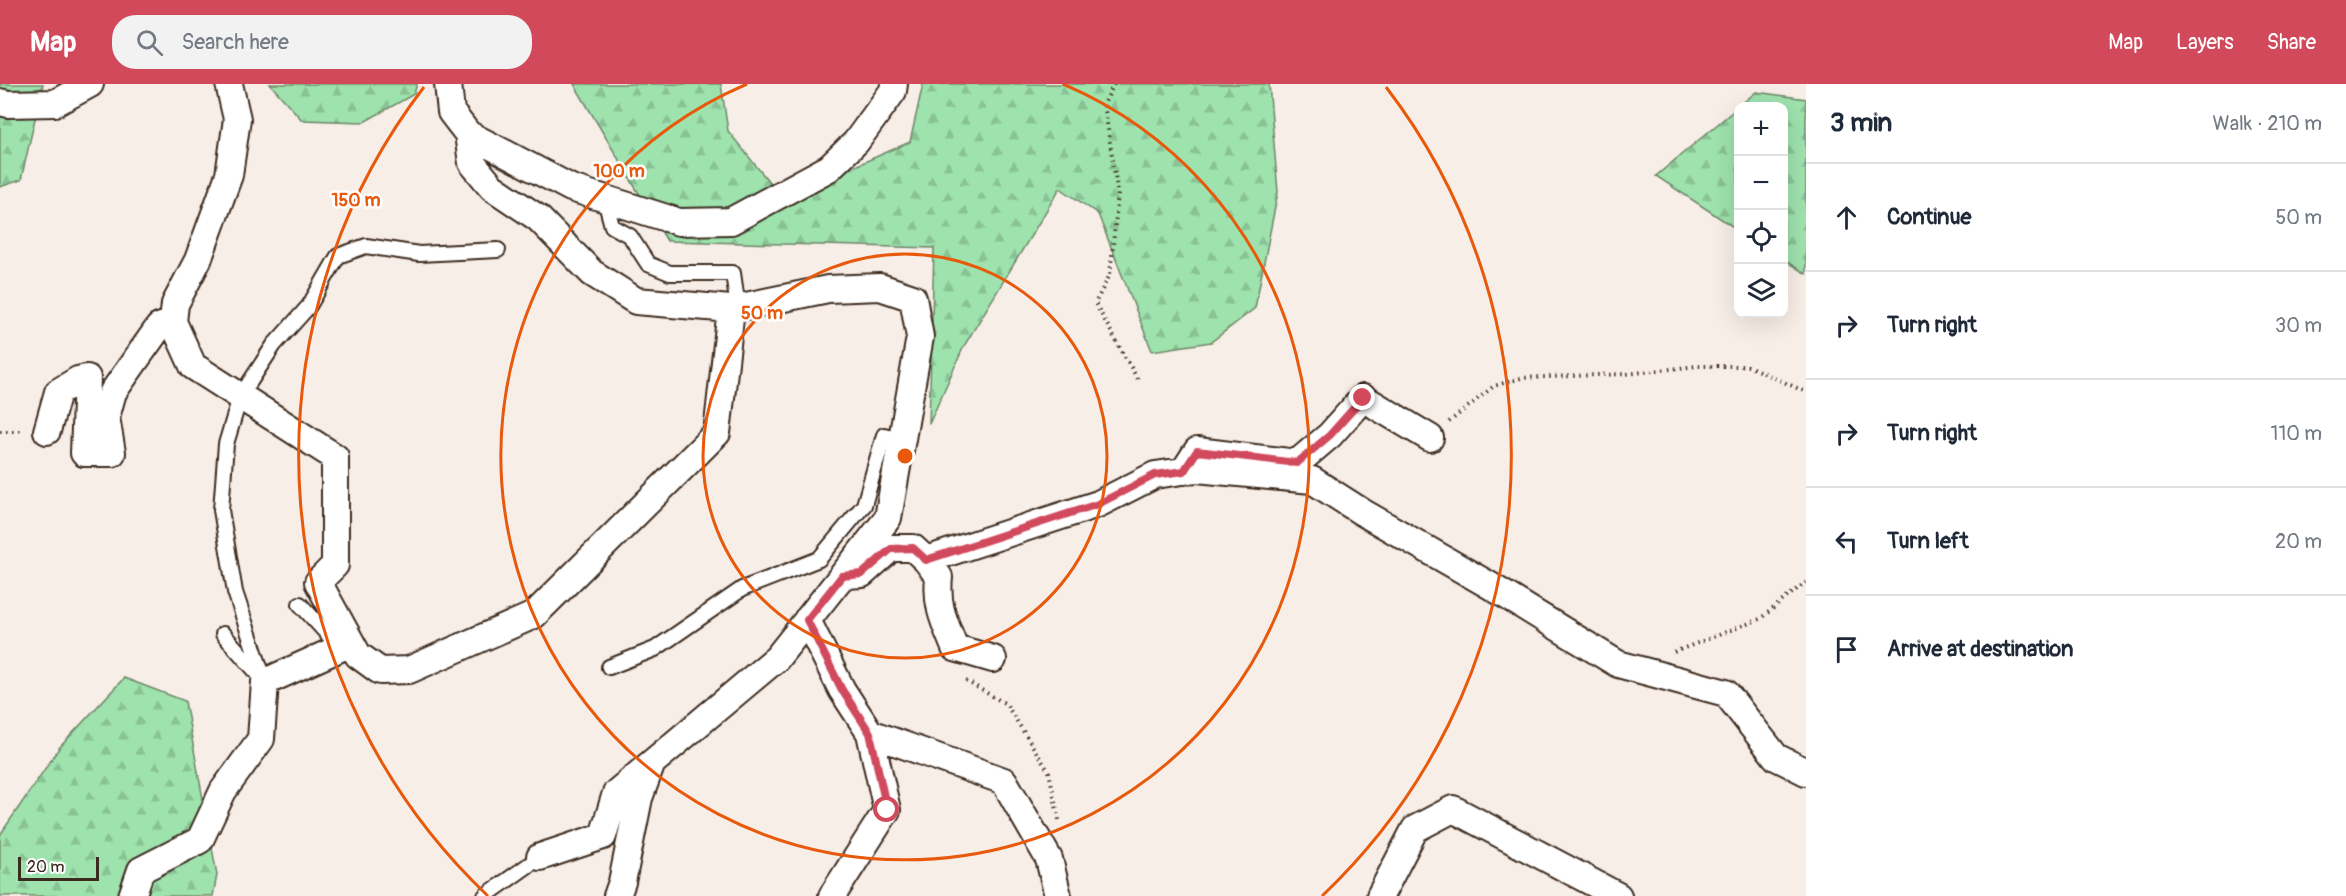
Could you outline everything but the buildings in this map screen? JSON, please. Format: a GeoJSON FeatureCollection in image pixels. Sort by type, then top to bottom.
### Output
{"type":"FeatureCollection","features":[{"type":"Feature","properties":{"kind":"street"},"geometry":{"type":"LineString","coordinates":[[0,102],[8,104],[56,103],[90,84]]}},
{"type":"Feature","properties":{"kind":"street"},"geometry":{"type":"LineString","coordinates":[[229,84],[237,119],[229,175],[198,260],[174,304],[173,322],[193,366],[335,457],[335,565],[318,582],[345,645],[380,671],[409,670],[534,615],[717,433],[735,309]]}},
{"type":"Feature","properties":{"kind":"street"},"geometry":{"type":"LineString","coordinates":[[448,84],[451,112],[468,134],[571,189],[679,222],[731,220],[829,168],[856,142],[893,91],[894,84]]}},
{"type":"Feature","properties":{"kind":"street"},"geometry":{"type":"LineString","coordinates":[[468,134],[472,163],[492,187],[538,218],[592,273],[636,301],[735,309],[828,289],[880,288],[913,298],[920,337],[888,518],[777,658],[616,793],[603,836],[540,857]]}},
{"type":"Feature","properties":{"kind":"street"},"geometry":{"type":"LineString","coordinates":[[47,431],[58,392],[78,380],[87,378],[84,453],[112,453],[106,417],[113,392],[159,327],[173,322]]}},
{"type":"Feature","properties":{"kind":"street"},"geometry":{"type":"LineString","coordinates":[[1184,471],[1197,451],[1297,463],[1330,435],[1363,398],[1430,438]]}},
{"type":"Feature","properties":{"kind":"street"},"geometry":{"type":"LineString","coordinates":[[926,560],[1098,504],[1155,475],[1197,470],[1312,480],[1618,664],[1726,693],[1776,757],[1806,772]]}},
{"type":"Feature","properties":{"kind":"street"},"geometry":{"type":"LineString","coordinates":[[842,576],[862,574],[891,549],[913,548],[939,577],[937,595],[940,613],[955,648],[993,659]]}},
{"type":"Feature","properties":{"kind":"street"},"geometry":{"type":"LineString","coordinates":[[807,620],[842,690],[870,733],[887,810],[832,896]]}},
{"type":"Feature","properties":{"kind":"street"},"geometry":{"type":"LineString","coordinates":[[132,896],[141,870],[200,840],[223,791],[261,739],[265,682],[345,645]]}},
{"type":"Feature","properties":{"kind":"street"},"geometry":{"type":"LineString","coordinates":[[870,733],[1004,781],[1049,859],[1058,896]]}},
{"type":"Feature","properties":{"kind":"street"},"geometry":{"type":"LineString","coordinates":[[616,896],[622,882],[639,798],[653,761]]}},
{"type":"Feature","properties":{"kind":"street"},"geometry":{"type":"LineString","coordinates":[[1380,896],[1415,829],[1453,809],[1618,896]]}},
{"type":"Feature","properties":{"kind":"lane"},"geometry":{"type":"LineString","coordinates":[[605,200],[612,226],[630,236],[648,264],[670,273],[733,273],[735,309]]}},
{"type":"Feature","properties":{"kind":"lane"},"geometry":{"type":"LineString","coordinates":[[265,682],[235,592],[221,510],[226,444],[240,397],[274,345],[309,306],[338,256],[366,246],[419,254],[498,250]]}},
{"type":"Feature","properties":{"kind":"lane"},"geometry":{"type":"LineString","coordinates":[[609,667],[655,650],[742,589],[819,559],[864,505],[884,435],[902,439]]}},
{"type":"Feature","properties":{"kind":"lane"},"geometry":{"type":"LineString","coordinates":[[300,604],[345,645]]}},
{"type":"Feature","properties":{"kind":"lane"},"geometry":{"type":"LineString","coordinates":[[223,634],[265,682]]}},
{"type":"Feature","properties":{"kind":"lane"},"geometry":{"type":"LineString","coordinates":[[485,896],[540,857]]}},
{"type":"Feature","properties":{"kind":"path"},"geometry":{"type":"LineString","coordinates":[[1114,84],[1104,104],[1118,194],[1110,275],[1095,303],[1138,380]]}},
{"type":"Feature","properties":{"kind":"path"},"geometry":{"type":"LineString","coordinates":[[1430,438],[1494,386],[1521,378],[1626,374],[1697,366],[1748,366],[1806,392]]}},
{"type":"Feature","properties":{"kind":"path"},"geometry":{"type":"LineString","coordinates":[[1670,654],[1760,619],[1806,582]]}},
{"type":"Feature","properties":{"kind":"path"},"geometry":{"type":"LineString","coordinates":[[961,678],[1006,704],[1049,772],[1060,825]]}},
{"type":"Feature","properties":{"kind":"green space"},"geometry":{"type":"Polygon","coordinates":[[[0,84],[43,84],[21,180],[0,187],[0,84]]]}},
{"type":"Feature","properties":{"kind":"green space"},"geometry":{"type":"Polygon","coordinates":[[[270,84],[417,84],[414,94],[364,122],[302,120],[270,84]]]}},
{"type":"Feature","properties":{"kind":"green space"},"geometry":{"type":"Polygon","coordinates":[[[574,84],[721,84],[728,131],[782,198],[910,142],[923,84],[1269,84],[1278,192],[1255,308],[1211,342],[1152,351],[1098,214],[1060,188],[964,346],[929,424],[934,248],[667,241],[574,84]]]}},
{"type":"Feature","properties":{"kind":"green space"},"geometry":{"type":"Polygon","coordinates":[[[1756,92],[1806,99],[1806,274],[1788,263],[1788,102],[1744,102],[1756,92]]]}},
{"type":"Feature","properties":{"kind":"green space"},"geometry":{"type":"Polygon","coordinates":[[[1734,110],[1734,227],[1656,176],[1734,110]]]}},
{"type":"Feature","properties":{"kind":"green space"},"geometry":{"type":"Polygon","coordinates":[[[124,678],[185,701],[217,875],[213,896],[0,896],[0,835],[59,748],[124,678]]]}},
{"type":"Feature","properties":{"kind":"route"},"geometry":{"type":"LineString","coordinates":[[887,810],[870,733],[842,690],[807,620],[842,576],[862,574],[891,549],[913,548],[926,560],[1098,504],[1155,475],[1184,471],[1197,451],[1297,463],[1330,435],[1363,398]]}}]}
